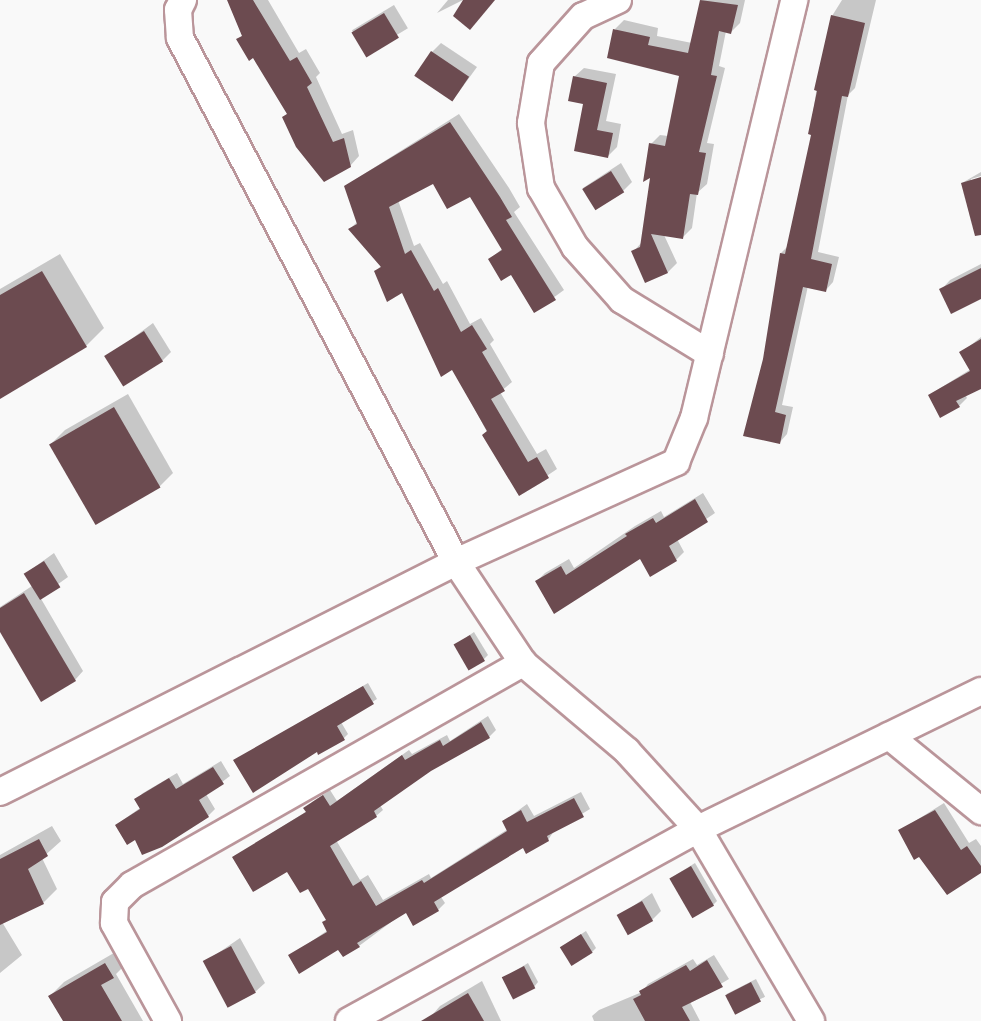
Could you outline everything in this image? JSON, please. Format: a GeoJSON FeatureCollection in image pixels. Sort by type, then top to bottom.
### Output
{"type":"FeatureCollection","features":[{"type":"Feature","properties":{"kind":"street"},"geometry":{"type":"LineString","coordinates":[[183,0],[178,10],[180,38],[456,561],[523,663],[627,751],[698,829],[811,1021]]}},
{"type":"Feature","properties":{"kind":"street"},"geometry":{"type":"LineString","coordinates":[[618,0],[583,16],[541,63],[531,123],[542,188],[575,247],[622,300],[710,354]]}},
{"type":"Feature","properties":{"kind":"street"},"geometry":{"type":"LineString","coordinates":[[0,792],[456,561],[676,462],[694,418],[794,0]]}},
{"type":"Feature","properties":{"kind":"street"},"geometry":{"type":"LineString","coordinates":[[168,1021],[114,923],[115,902],[126,890],[523,663]]}},
{"type":"Feature","properties":{"kind":"street"},"geometry":{"type":"LineString","coordinates":[[349,1021],[390,1012],[698,829],[981,691]]}},
{"type":"Feature","properties":{"kind":"street"},"geometry":{"type":"LineString","coordinates":[[889,736],[981,811]]}},
{"type":"Feature","properties":{"kind":"building"},"geometry":{"type":"Polygon","coordinates":[[[227,0],[253,0],[290,61],[297,57],[312,83],[307,87],[333,142],[344,138],[351,167],[324,182],[296,147],[282,117],[287,114],[253,58],[249,61],[236,39],[242,36],[227,0]]]}},
{"type":"Feature","properties":{"kind":"building"},"geometry":{"type":"Polygon","coordinates":[[[463,0],[495,0],[470,30],[453,16],[463,0]]]}},
{"type":"Feature","properties":{"kind":"building"},"geometry":{"type":"Polygon","coordinates":[[[700,0],[738,5],[731,34],[719,31],[711,75],[717,76],[699,152],[706,153],[698,195],[690,194],[683,239],[651,234],[668,273],[645,283],[631,251],[640,247],[650,178],[643,182],[649,143],[665,146],[679,76],[607,58],[613,29],[650,37],[648,45],[688,53],[700,0]]]}},
{"type":"Feature","properties":{"kind":"building"},"geometry":{"type":"Polygon","coordinates":[[[384,13],[399,38],[366,57],[351,33],[384,13]]]}},
{"type":"Feature","properties":{"kind":"building"},"geometry":{"type":"Polygon","coordinates":[[[831,15],[865,23],[848,97],[842,96],[811,259],[832,264],[826,292],[803,287],[775,412],[786,415],[780,444],[743,436],[763,359],[780,253],[785,254],[811,135],[808,134],[817,91],[814,90],[831,15]]]}},
{"type":"Feature","properties":{"kind":"building"},"geometry":{"type":"Polygon","coordinates":[[[431,51],[469,77],[452,102],[414,76],[431,51]]]}},
{"type":"Feature","properties":{"kind":"building"},"geometry":{"type":"Polygon","coordinates":[[[573,76],[607,83],[597,130],[613,133],[608,158],[574,151],[583,104],[568,101],[573,76]]]}},
{"type":"Feature","properties":{"kind":"building"},"geometry":{"type":"Polygon","coordinates":[[[450,122],[512,217],[506,220],[556,300],[534,313],[511,275],[501,281],[488,259],[502,250],[470,197],[447,209],[433,184],[389,207],[405,254],[411,250],[434,291],[438,288],[461,332],[472,325],[487,349],[482,352],[505,391],[491,399],[528,462],[537,457],[549,478],[519,496],[482,435],[487,431],[452,370],[441,377],[402,293],[387,302],[374,271],[381,267],[348,229],[357,224],[344,186],[450,122]]]}},
{"type":"Feature","properties":{"kind":"building"},"geometry":{"type":"Polygon","coordinates":[[[611,171],[624,192],[595,210],[582,189],[611,171]]]}},
{"type":"Feature","properties":{"kind":"building"},"geometry":{"type":"Polygon","coordinates":[[[981,177],[981,235],[975,236],[961,183],[981,177]]]}},
{"type":"Feature","properties":{"kind":"building"},"geometry":{"type":"Polygon","coordinates":[[[981,268],[981,299],[951,314],[939,289],[981,268]]]}},
{"type":"Feature","properties":{"kind":"building"},"geometry":{"type":"Polygon","coordinates":[[[42,271],[87,347],[0,399],[0,295],[42,271]]]}},
{"type":"Feature","properties":{"kind":"building"},"geometry":{"type":"Polygon","coordinates":[[[144,331],[163,362],[123,386],[104,356],[144,331]]]}},
{"type":"Feature","properties":{"kind":"building"},"geometry":{"type":"Polygon","coordinates":[[[981,339],[981,389],[956,401],[960,407],[940,418],[928,395],[970,371],[959,352],[981,339]]]}},
{"type":"Feature","properties":{"kind":"building"},"geometry":{"type":"Polygon","coordinates":[[[114,407],[161,488],[96,525],[49,444],[114,407]]]}},
{"type":"Feature","properties":{"kind":"building"},"geometry":{"type":"Polygon","coordinates":[[[695,499],[708,522],[669,546],[677,561],[650,577],[640,559],[554,614],[535,581],[561,566],[566,575],[627,536],[625,534],[653,518],[656,523],[695,499]]]}},
{"type":"Feature","properties":{"kind":"building"},"geometry":{"type":"Polygon","coordinates":[[[44,561],[60,587],[40,600],[24,574],[44,561]]]}},
{"type":"Feature","properties":{"kind":"building"},"geometry":{"type":"Polygon","coordinates":[[[24,593],[76,681],[41,702],[0,632],[0,608],[24,593]]]}},
{"type":"Feature","properties":{"kind":"building"},"geometry":{"type":"Polygon","coordinates":[[[470,635],[485,661],[469,670],[454,644],[470,635]]]}},
{"type":"Feature","properties":{"kind":"building"},"geometry":{"type":"Polygon","coordinates":[[[363,686],[374,704],[337,726],[345,740],[318,755],[317,752],[253,793],[233,760],[363,686]]]}},
{"type":"Feature","properties":{"kind":"building"},"geometry":{"type":"Polygon","coordinates":[[[481,722],[490,738],[431,771],[374,811],[377,817],[330,846],[353,886],[361,881],[376,906],[422,880],[424,883],[507,831],[502,821],[521,810],[527,822],[574,798],[584,817],[547,836],[549,841],[526,854],[523,848],[434,902],[439,911],[413,926],[406,913],[357,943],[360,947],[343,957],[338,950],[299,974],[288,955],[327,932],[322,922],[326,920],[308,889],[300,893],[287,872],[253,892],[232,857],[306,812],[303,808],[323,795],[330,806],[402,755],[405,760],[440,740],[443,746],[481,722]]]}},
{"type":"Feature","properties":{"kind":"building"},"geometry":{"type":"Polygon","coordinates":[[[213,767],[224,784],[199,800],[209,817],[162,847],[142,855],[135,840],[127,845],[115,825],[140,809],[134,799],[169,778],[176,789],[213,767]]]}},
{"type":"Feature","properties":{"kind":"building"},"geometry":{"type":"Polygon","coordinates":[[[935,810],[961,850],[967,846],[981,866],[981,873],[947,895],[919,857],[914,860],[898,830],[935,810]]]}},
{"type":"Feature","properties":{"kind":"building"},"geometry":{"type":"Polygon","coordinates":[[[39,839],[48,856],[28,869],[44,904],[0,925],[0,859],[39,839]]]}},
{"type":"Feature","properties":{"kind":"building"},"geometry":{"type":"Polygon","coordinates":[[[691,866],[714,906],[692,918],[669,878],[691,866]]]}},
{"type":"Feature","properties":{"kind":"building"},"geometry":{"type":"Polygon","coordinates":[[[642,901],[653,921],[628,935],[617,915],[642,901]]]}},
{"type":"Feature","properties":{"kind":"building"},"geometry":{"type":"Polygon","coordinates":[[[581,934],[593,953],[571,966],[560,947],[581,934]]]}},
{"type":"Feature","properties":{"kind":"building"},"geometry":{"type":"Polygon","coordinates":[[[231,946],[256,993],[228,1008],[203,961],[231,946]]]}},
{"type":"Feature","properties":{"kind":"building"},"geometry":{"type":"Polygon","coordinates":[[[707,960],[723,987],[682,1007],[690,1021],[645,1021],[633,999],[641,995],[639,991],[686,965],[690,971],[707,960]]]}},
{"type":"Feature","properties":{"kind":"building"},"geometry":{"type":"Polygon","coordinates":[[[105,963],[114,978],[101,985],[122,1021],[63,1021],[48,996],[105,963]]]}},
{"type":"Feature","properties":{"kind":"building"},"geometry":{"type":"Polygon","coordinates":[[[524,966],[535,988],[513,1000],[502,977],[524,966]]]}},
{"type":"Feature","properties":{"kind":"building"},"geometry":{"type":"Polygon","coordinates":[[[751,982],[761,1002],[735,1015],[725,995],[751,982]]]}},
{"type":"Feature","properties":{"kind":"building"},"geometry":{"type":"Polygon","coordinates":[[[468,993],[484,1021],[421,1021],[468,993]]]}}]}
